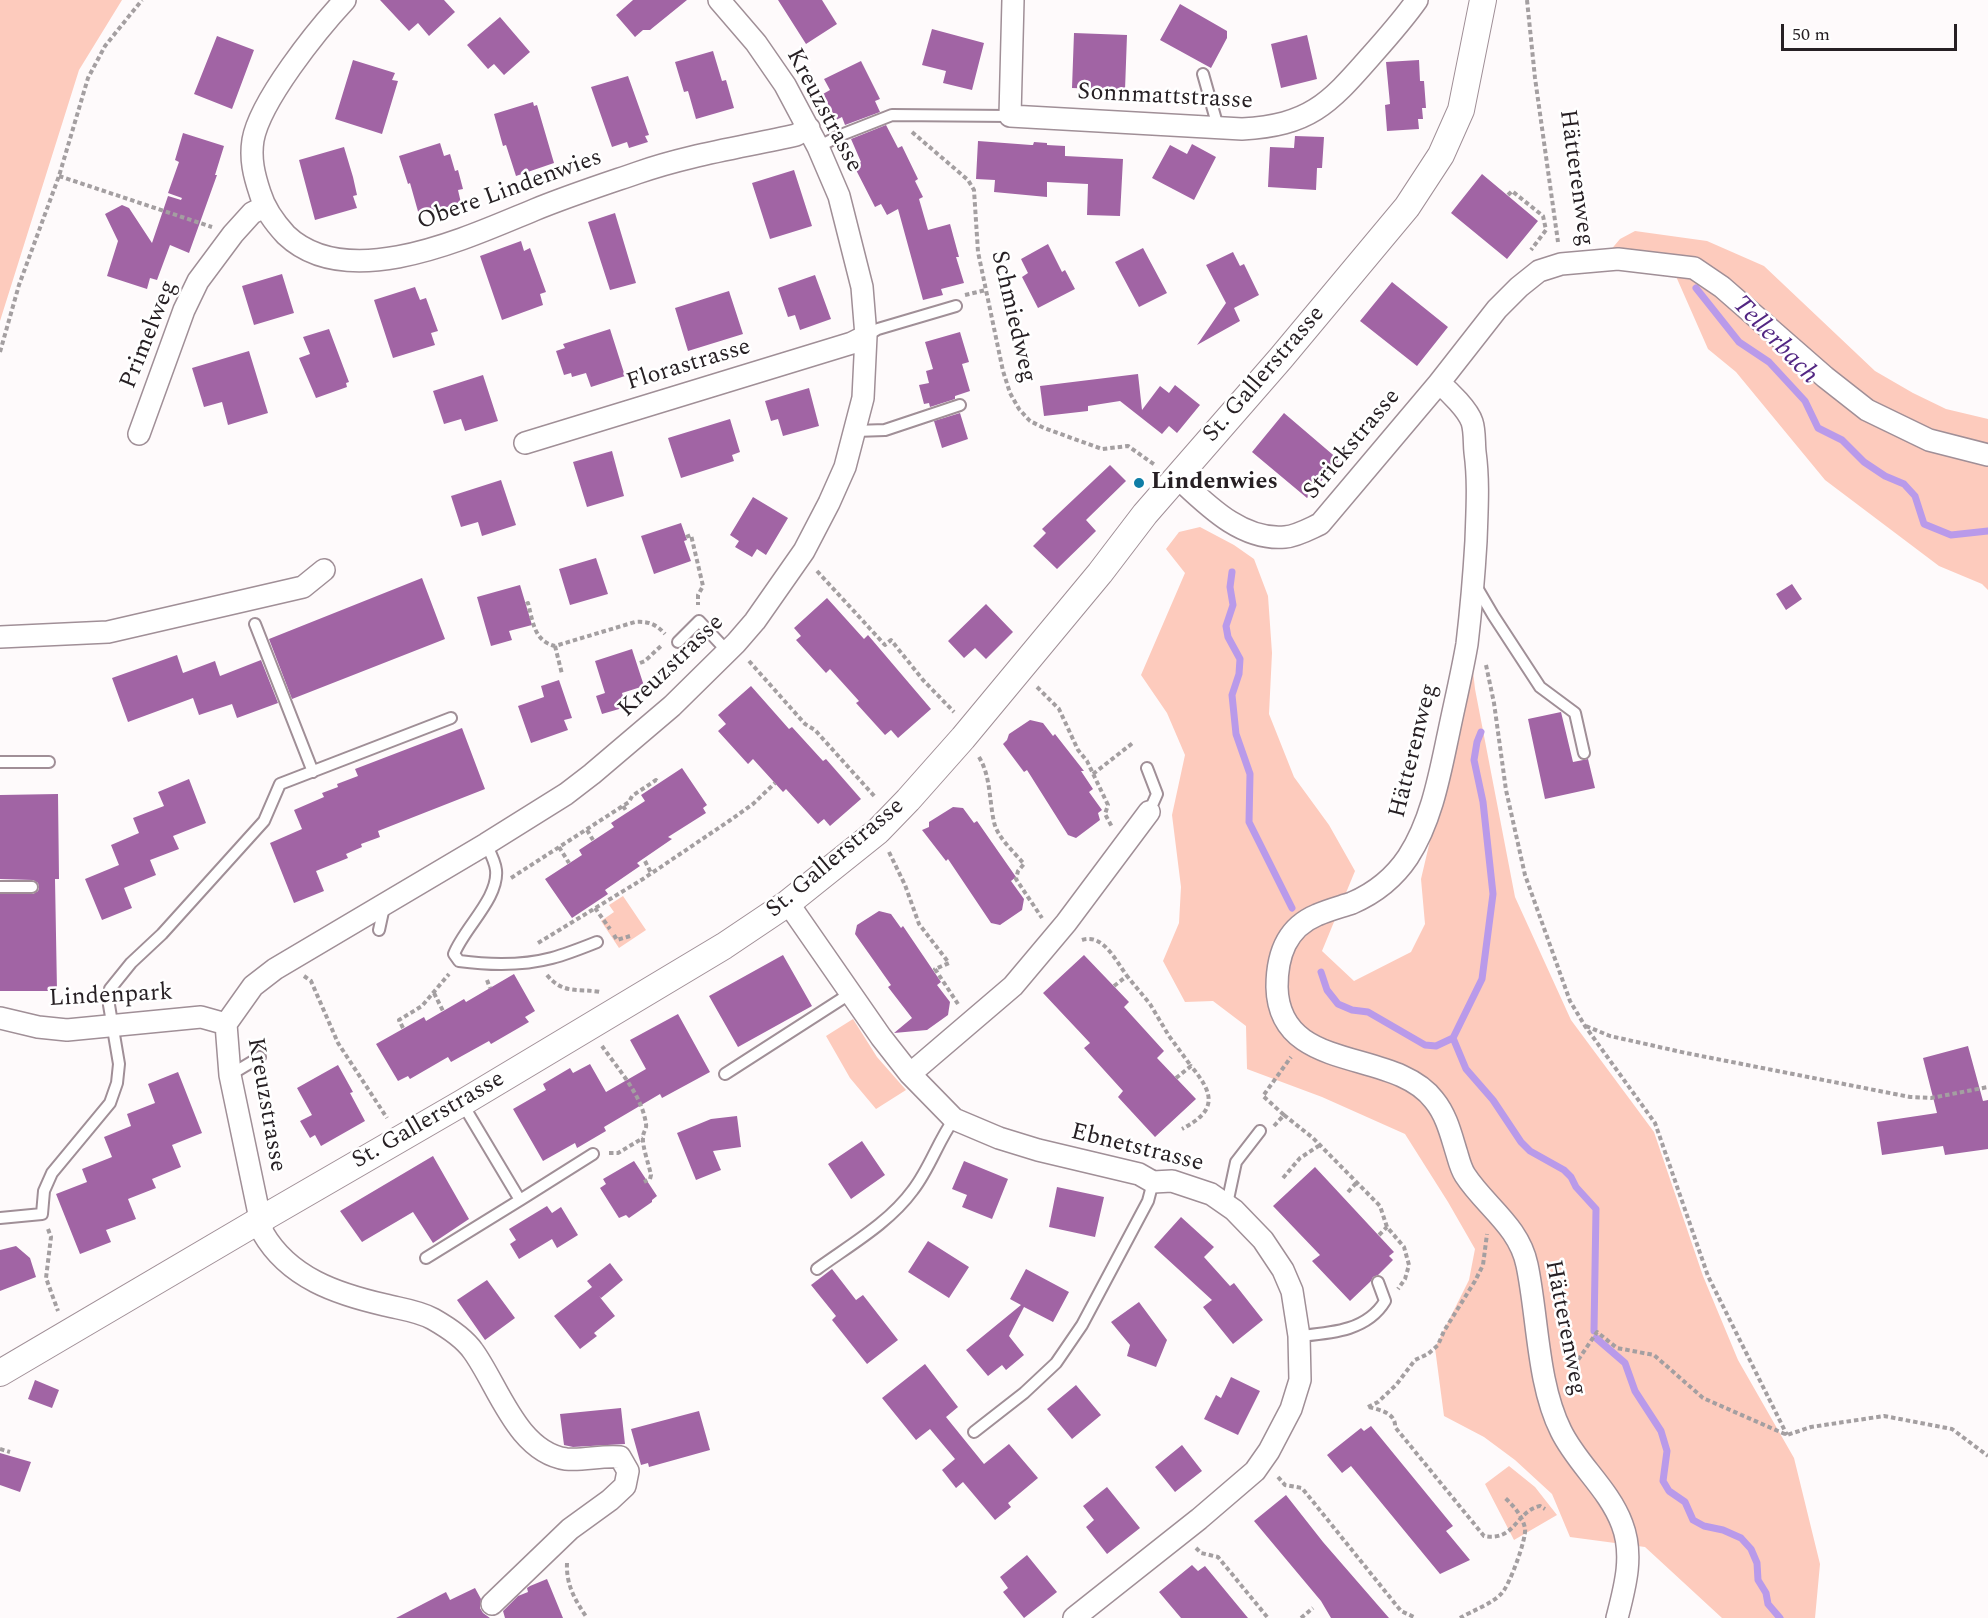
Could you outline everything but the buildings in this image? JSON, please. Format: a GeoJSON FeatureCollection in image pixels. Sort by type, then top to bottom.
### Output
{"type":"FeatureCollection","features":[{"type":"Feature","properties":{"kind":"street","name":"Obere Lindenwies"},"geometry":{"type":"LineString","coordinates":[[345,0],[307,46],[267,106],[254,139],[252,168],[264,207],[277,226],[303,249],[339,261],[377,260],[430,250],[650,168],[796,135],[813,138]]}},
{"type":"Feature","properties":{"kind":"street","name":"Kreuzstrasse"},"geometry":{"type":"LineString","coordinates":[[570,1529],[625,1486],[628,1471],[620,1457],[566,1459],[545,1451],[531,1440],[514,1420],[472,1349],[452,1332],[432,1318],[334,1291],[296,1270],[271,1247],[263,1233],[230,1075],[226,1024],[253,986],[275,969],[566,794],[672,706],[732,648],[754,621],[804,551],[851,468],[855,431],[863,398],[866,336],[862,287],[839,196],[813,138],[785,85],[767,58],[719,0]]}},
{"type":"Feature","properties":{"kind":"street"},"geometry":{"type":"LineString","coordinates":[[1010,116],[1013,0]]}},
{"type":"Feature","properties":{"kind":"street","name":"Sonnmattstrasse"},"geometry":{"type":"LineString","coordinates":[[1010,116],[1242,129],[1267,128],[1295,120],[1329,102],[1417,0]]}},
{"type":"Feature","properties":{"kind":"street","name":"St. Gallerstrasse"},"geometry":{"type":"LineString","coordinates":[[0,1373],[657,987],[788,903],[878,831],[963,738],[1100,573],[1145,514],[1166,471],[1281,358],[1407,207],[1441,155],[1461,110],[1483,0]]}},
{"type":"Feature","properties":{"kind":"street","name":"Primelweg"},"geometry":{"type":"LineString","coordinates":[[139,434],[183,310],[198,281],[232,234],[252,213],[264,207]]}},
{"type":"Feature","properties":{"kind":"street"},"geometry":{"type":"LineString","coordinates":[[1561,264],[1618,259],[1694,268],[1722,287],[1825,377],[1867,410],[1929,440],[1988,455]]}},
{"type":"Feature","properties":{"kind":"street","name":"Hätterenweg"},"geometry":{"type":"LineString","coordinates":[[1561,264],[1539,271],[1518,287],[1497,309],[1439,383],[1450,392],[1472,420],[1479,484],[1466,646],[1437,786],[1418,843],[1389,881],[1353,902],[1313,916],[1295,929],[1281,951],[1277,975],[1278,1003],[1286,1022],[1303,1040],[1337,1056],[1388,1071],[1417,1084],[1432,1097],[1446,1119],[1463,1173],[1514,1232],[1527,1261],[1548,1394],[1561,1432],[1608,1497],[1623,1524],[1628,1553],[1627,1578],[1617,1618]]}},
{"type":"Feature","properties":{"kind":"street","name":"Florastrasse"},"geometry":{"type":"LineString","coordinates":[[525,443],[852,343],[866,336]]}},
{"type":"Feature","properties":{"kind":"street","name":"Strickstrasse"},"geometry":{"type":"LineString","coordinates":[[1166,471],[1230,522],[1261,536],[1286,537],[1304,532],[1320,524],[1439,383]]}},
{"type":"Feature","properties":{"kind":"street"},"geometry":{"type":"LineString","coordinates":[[0,637],[108,632],[303,587],[324,570]]}},
{"type":"Feature","properties":{"kind":"street"},"geometry":{"type":"LineString","coordinates":[[910,1074],[1064,940],[1124,846],[1149,812]]}},
{"type":"Feature","properties":{"kind":"street","name":"Ebnetstrasse"},"geometry":{"type":"LineString","coordinates":[[788,903],[881,1037],[910,1074],[954,1119],[1038,1150],[1139,1174],[1153,1182],[1172,1181],[1211,1194],[1227,1204],[1251,1226],[1283,1270],[1292,1291],[1299,1336],[1300,1380],[1291,1409],[1269,1451],[1255,1471],[1199,1519],[1074,1618]]}},
{"type":"Feature","properties":{"kind":"street","name":"Lindenpark"},"geometry":{"type":"LineString","coordinates":[[0,1018],[38,1027],[68,1029],[201,1017],[226,1024]]}},
{"type":"Feature","properties":{"kind":"street"},"geometry":{"type":"LineString","coordinates":[[492,1604],[570,1529]]}},
{"type":"Feature","properties":{"kind":"lane"},"geometry":{"type":"LineString","coordinates":[[1203,74],[1218,127]]}},
{"type":"Feature","properties":{"kind":"lane"},"geometry":{"type":"LineString","coordinates":[[813,138],[841,135],[892,115],[1010,116]]}},
{"type":"Feature","properties":{"kind":"lane"},"geometry":{"type":"LineString","coordinates":[[866,336],[878,329],[956,306]]}},
{"type":"Feature","properties":{"kind":"lane"},"geometry":{"type":"LineString","coordinates":[[855,431],[885,429],[960,405]]}},
{"type":"Feature","properties":{"kind":"lane"},"geometry":{"type":"LineString","coordinates":[[1473,580],[1540,687],[1575,713],[1584,753]]}},
{"type":"Feature","properties":{"kind":"lane"},"geometry":{"type":"LineString","coordinates":[[673,640],[699,621],[732,648]]}},
{"type":"Feature","properties":{"kind":"lane"},"geometry":{"type":"LineString","coordinates":[[255,624],[313,772]]}},
{"type":"Feature","properties":{"kind":"lane"},"geometry":{"type":"LineString","coordinates":[[0,1218],[42,1214],[44,1191],[52,1173],[110,1103],[117,1083],[119,1064],[109,1005],[110,989],[131,963],[162,934],[264,821],[280,784],[451,718]]}},
{"type":"Feature","properties":{"kind":"lane"},"geometry":{"type":"LineString","coordinates":[[0,762],[49,762]]}},
{"type":"Feature","properties":{"kind":"lane"},"geometry":{"type":"LineString","coordinates":[[1147,768],[1157,794],[1149,812]]}},
{"type":"Feature","properties":{"kind":"lane"},"geometry":{"type":"LineString","coordinates":[[486,844],[496,871],[495,887],[459,942],[454,954],[459,961],[482,965],[536,961],[553,958],[597,942]]}},
{"type":"Feature","properties":{"kind":"lane"},"geometry":{"type":"LineString","coordinates":[[0,887],[32,887]]}},
{"type":"Feature","properties":{"kind":"lane"},"geometry":{"type":"LineString","coordinates":[[379,930],[385,903]]}},
{"type":"Feature","properties":{"kind":"lane"},"geometry":{"type":"LineString","coordinates":[[725,1074],[851,993]]}},
{"type":"Feature","properties":{"kind":"lane"},"geometry":{"type":"LineString","coordinates":[[230,1075],[260,1057]]}},
{"type":"Feature","properties":{"kind":"lane"},"geometry":{"type":"LineString","coordinates":[[462,1103],[520,1200]]}},
{"type":"Feature","properties":{"kind":"lane"},"geometry":{"type":"LineString","coordinates":[[817,1269],[877,1226],[901,1205],[914,1189],[954,1119]]}},
{"type":"Feature","properties":{"kind":"lane"},"geometry":{"type":"LineString","coordinates":[[1227,1204],[1236,1162],[1260,1131]]}},
{"type":"Feature","properties":{"kind":"lane"},"geometry":{"type":"LineString","coordinates":[[426,1258],[593,1154]]}},
{"type":"Feature","properties":{"kind":"lane"},"geometry":{"type":"LineString","coordinates":[[974,1432],[1024,1393],[1056,1363],[1082,1324],[1148,1202],[1153,1182]]}},
{"type":"Feature","properties":{"kind":"lane"},"geometry":{"type":"LineString","coordinates":[[1299,1336],[1346,1330],[1365,1323],[1379,1312],[1385,1301],[1378,1282]]}},
{"type":"Feature","properties":{"kind":"path"},"geometry":{"type":"LineString","coordinates":[[0,352],[19,285],[59,176],[88,78],[105,46],[142,0]]}},
{"type":"Feature","properties":{"kind":"path","name":"Hätterenweg"},"geometry":{"type":"LineString","coordinates":[[1527,0],[1535,78],[1561,264]]}},
{"type":"Feature","properties":{"kind":"path","name":"Schmiedweg"},"geometry":{"type":"LineString","coordinates":[[892,115],[968,180],[974,190],[978,252],[1010,393],[1019,409],[1030,421],[1044,428],[1102,449],[1128,446],[1166,471]]}},
{"type":"Feature","properties":{"kind":"path"},"geometry":{"type":"LineString","coordinates":[[59,176],[232,234]]}},
{"type":"Feature","properties":{"kind":"path"},"geometry":{"type":"LineString","coordinates":[[1508,195],[1512,191],[1543,216],[1546,230]]}},
{"type":"Feature","properties":{"kind":"path"},"geometry":{"type":"LineString","coordinates":[[1546,230],[1556,232]]}},
{"type":"Feature","properties":{"kind":"path"},"geometry":{"type":"LineString","coordinates":[[1530,250],[1546,230]]}},
{"type":"Feature","properties":{"kind":"path"},"geometry":{"type":"LineString","coordinates":[[970,294],[986,290]]}},
{"type":"Feature","properties":{"kind":"path"},"geometry":{"type":"LineString","coordinates":[[686,537],[691,535],[703,586],[698,595],[699,621]]}},
{"type":"Feature","properties":{"kind":"path"},"geometry":{"type":"LineString","coordinates":[[804,551],[815,568],[885,645],[891,639],[923,680],[959,717]]}},
{"type":"Feature","properties":{"kind":"path"},"geometry":{"type":"LineString","coordinates":[[526,604],[528,603],[538,636],[546,644],[555,646],[622,625],[646,621],[660,628],[673,640]]}},
{"type":"Feature","properties":{"kind":"path"},"geometry":{"type":"LineString","coordinates":[[555,646],[562,674]]}},
{"type":"Feature","properties":{"kind":"path"},"geometry":{"type":"LineString","coordinates":[[732,648],[746,658],[805,724],[815,730],[880,803]]}},
{"type":"Feature","properties":{"kind":"path"},"geometry":{"type":"LineString","coordinates":[[640,663],[658,651]]}},
{"type":"Feature","properties":{"kind":"path"},"geometry":{"type":"LineString","coordinates":[[1485,660],[1494,703],[1506,790],[1525,875],[1570,1001],[1585,1026],[1655,1123],[1708,1276],[1787,1436]]}},
{"type":"Feature","properties":{"kind":"path"},"geometry":{"type":"LineString","coordinates":[[1033,682],[1059,709],[1108,805],[1105,814],[1124,846]]}},
{"type":"Feature","properties":{"kind":"path"},"geometry":{"type":"LineString","coordinates":[[1093,774],[1134,742]]}},
{"type":"Feature","properties":{"kind":"path"},"geometry":{"type":"LineString","coordinates":[[974,749],[982,762],[987,778],[994,824],[1024,864],[1018,871],[1016,879],[1064,940],[1085,938],[1097,940],[1109,951],[1150,1004],[1169,1036],[1202,1078],[1210,1096],[1207,1110],[1193,1123],[1182,1129]]}},
{"type":"Feature","properties":{"kind":"path"},"geometry":{"type":"LineString","coordinates":[[515,876],[629,802],[632,796],[656,780],[658,783]]}},
{"type":"Feature","properties":{"kind":"path"},"geometry":{"type":"LineString","coordinates":[[608,997],[598,991],[572,991],[553,983],[530,952],[540,942],[651,873],[753,804],[775,783]]}},
{"type":"Feature","properties":{"kind":"path"},"geometry":{"type":"LineString","coordinates":[[623,806],[627,812]]}},
{"type":"Feature","properties":{"kind":"path"},"geometry":{"type":"LineString","coordinates":[[586,830],[593,840]]}},
{"type":"Feature","properties":{"kind":"path"},"geometry":{"type":"LineString","coordinates":[[885,846],[905,885],[919,924],[949,963],[935,969],[970,1023]]}},
{"type":"Feature","properties":{"kind":"path"},"geometry":{"type":"LineString","coordinates":[[559,848],[569,863]]}},
{"type":"Feature","properties":{"kind":"path"},"geometry":{"type":"LineString","coordinates":[[645,861],[651,873]]}},
{"type":"Feature","properties":{"kind":"path"},"geometry":{"type":"LineString","coordinates":[[595,908],[618,940],[630,936]]}},
{"type":"Feature","properties":{"kind":"path"},"geometry":{"type":"LineString","coordinates":[[403,1028],[399,1020],[422,1006],[459,961]]}},
{"type":"Feature","properties":{"kind":"path"},"geometry":{"type":"LineString","coordinates":[[302,975],[311,981],[338,1043],[390,1124]]}},
{"type":"Feature","properties":{"kind":"path"},"geometry":{"type":"LineString","coordinates":[[1114,986],[1126,975]]}},
{"type":"Feature","properties":{"kind":"path"},"geometry":{"type":"LineString","coordinates":[[434,993],[443,1011]]}},
{"type":"Feature","properties":{"kind":"path"},"geometry":{"type":"LineString","coordinates":[[1585,1026],[1610,1036],[1686,1053],[1910,1097],[1931,1098],[1988,1087]]}},
{"type":"Feature","properties":{"kind":"path"},"geometry":{"type":"LineString","coordinates":[[598,1040],[628,1083],[639,1103],[647,1126],[643,1138],[651,1175],[650,1179],[644,1182]]}},
{"type":"Feature","properties":{"kind":"path"},"geometry":{"type":"LineString","coordinates":[[1303,1040],[1263,1096],[1320,1145],[1380,1206],[1387,1227],[1404,1247],[1409,1266],[1405,1279],[1394,1295],[1385,1301]]}},
{"type":"Feature","properties":{"kind":"path"},"geometry":{"type":"LineString","coordinates":[[1176,1078],[1191,1066]]}},
{"type":"Feature","properties":{"kind":"path"},"geometry":{"type":"LineString","coordinates":[[1260,1131],[1270,1130],[1284,1115]]}},
{"type":"Feature","properties":{"kind":"path"},"geometry":{"type":"LineString","coordinates":[[593,1154],[618,1153],[643,1138]]}},
{"type":"Feature","properties":{"kind":"path"},"geometry":{"type":"LineString","coordinates":[[1283,1178],[1300,1158],[1320,1145]]}},
{"type":"Feature","properties":{"kind":"path"},"geometry":{"type":"LineString","coordinates":[[1348,1192],[1357,1182]]}},
{"type":"Feature","properties":{"kind":"path"},"geometry":{"type":"LineString","coordinates":[[1491,1206],[1483,1265],[1438,1345],[1428,1354],[1415,1360],[1396,1384],[1378,1402],[1368,1407],[1383,1411],[1392,1417],[1396,1422],[1395,1427],[1485,1536],[1501,1536],[1532,1508],[1540,1506],[1545,1509]]}},
{"type":"Feature","properties":{"kind":"path"},"geometry":{"type":"LineString","coordinates":[[42,1214],[51,1237],[46,1278],[58,1312]]}},
{"type":"Feature","properties":{"kind":"path"},"geometry":{"type":"LineString","coordinates":[[1379,1235],[1387,1227]]}},
{"type":"Feature","properties":{"kind":"path"},"geometry":{"type":"LineString","coordinates":[[1560,1338],[1576,1364],[1597,1332],[1617,1348],[1654,1355],[1703,1398],[1787,1436],[1811,1426],[1884,1416],[1952,1429],[1988,1456]]}},
{"type":"Feature","properties":{"kind":"path"},"geometry":{"type":"LineString","coordinates":[[0,1449],[10,1452]]}},
{"type":"Feature","properties":{"kind":"path"},"geometry":{"type":"LineString","coordinates":[[1285,1485],[1302,1488],[1401,1611],[1416,1618]]}},
{"type":"Feature","properties":{"kind":"path"},"geometry":{"type":"LineString","coordinates":[[1460,1618],[1501,1595],[1510,1582],[1524,1542],[1526,1529],[1516,1508],[1504,1497]]}},
{"type":"Feature","properties":{"kind":"path"},"geometry":{"type":"LineString","coordinates":[[570,1529],[567,1572],[572,1595],[587,1618]]}},
{"type":"Feature","properties":{"kind":"path"},"geometry":{"type":"LineString","coordinates":[[1201,1554],[1218,1557],[1268,1618]]}},
{"type":"Feature","properties":{"kind":"path"},"geometry":{"type":"LineString","coordinates":[[1301,1618],[1313,1608]]}},
{"type":"Feature","properties":{"kind":"shaded area"},"geometry":{"type":"Polygon","coordinates":[[[0,0],[122,0],[79,70],[0,321],[0,0]]]}},
{"type":"Feature","properties":{"kind":"shaded area"},"geometry":{"type":"Polygon","coordinates":[[[1635,231],[1707,241],[1764,266],[1875,371],[1946,409],[1988,419],[1988,590],[1982,584],[1939,566],[1825,480],[1736,372],[1708,349],[1671,265],[1609,252],[1620,239],[1635,231]]]}},
{"type":"Feature","properties":{"kind":"shaded area"},"geometry":{"type":"Polygon","coordinates":[[[1200,527],[1234,545],[1254,559],[1268,596],[1272,653],[1269,714],[1294,777],[1329,825],[1355,871],[1322,951],[1354,981],[1411,952],[1425,924],[1421,879],[1472,662],[1475,689],[1515,897],[1571,1020],[1654,1132],[1703,1276],[1738,1360],[1794,1458],[1820,1564],[1815,1618],[1722,1618],[1645,1547],[1570,1537],[1552,1494],[1515,1460],[1484,1437],[1444,1416],[1435,1348],[1469,1280],[1475,1249],[1448,1202],[1405,1134],[1322,1097],[1247,1069],[1246,1026],[1213,1001],[1185,1002],[1163,961],[1179,923],[1181,887],[1172,815],[1185,755],[1167,713],[1141,675],[1185,573],[1166,549],[1179,532],[1200,527]]]}},
{"type":"Feature","properties":{"kind":"shaded area"},"geometry":{"type":"Polygon","coordinates":[[[623,896],[646,930],[619,948],[601,921],[614,912],[609,905],[623,896]]]}},
{"type":"Feature","properties":{"kind":"shaded area"},"geometry":{"type":"Polygon","coordinates":[[[853,1019],[877,1057],[906,1090],[876,1109],[850,1078],[826,1036],[853,1019]]]}},
{"type":"Feature","properties":{"kind":"shaded area"},"geometry":{"type":"Polygon","coordinates":[[[1509,1466],[1535,1487],[1557,1515],[1514,1540],[1485,1484],[1509,1466]]]}},
{"type":"Feature","properties":{"kind":"waterway","name":"Tellerbach"},"geometry":{"type":"LineString","coordinates":[[1696,288],[1739,342],[1769,362],[1805,401],[1818,428],[1842,440],[1864,462],[1885,476],[1904,484],[1915,496],[1924,524],[1951,535],[1988,531]]}},
{"type":"Feature","properties":{"kind":"waterway"},"geometry":{"type":"LineString","coordinates":[[1232,572],[1230,587],[1233,605],[1226,626],[1228,637],[1240,659],[1239,674],[1232,695],[1236,734],[1250,774],[1249,822],[1292,908]]}},
{"type":"Feature","properties":{"kind":"waterway"},"geometry":{"type":"LineString","coordinates":[[1453,1038],[1482,979],[1493,894],[1483,802],[1474,760],[1481,732]]}},
{"type":"Feature","properties":{"kind":"waterway"},"geometry":{"type":"LineString","coordinates":[[1321,972],[1327,990],[1338,1004],[1352,1010],[1368,1012],[1425,1045],[1436,1046],[1453,1038],[1466,1069],[1493,1100],[1521,1142],[1530,1151],[1564,1170],[1596,1209],[1594,1331]]}},
{"type":"Feature","properties":{"kind":"waterway"},"geometry":{"type":"LineString","coordinates":[[1596,1338],[1625,1363],[1635,1391],[1661,1431],[1667,1451],[1663,1481],[1669,1491],[1685,1502],[1693,1520],[1741,1538],[1751,1549],[1757,1563],[1758,1580],[1766,1593],[1768,1604],[1780,1618]]}},
{"type":"Feature","properties":{"kind":"place","name":"Lindenwies"},"geometry":{"type":"Point","coordinates":[1139,483]}}]}
